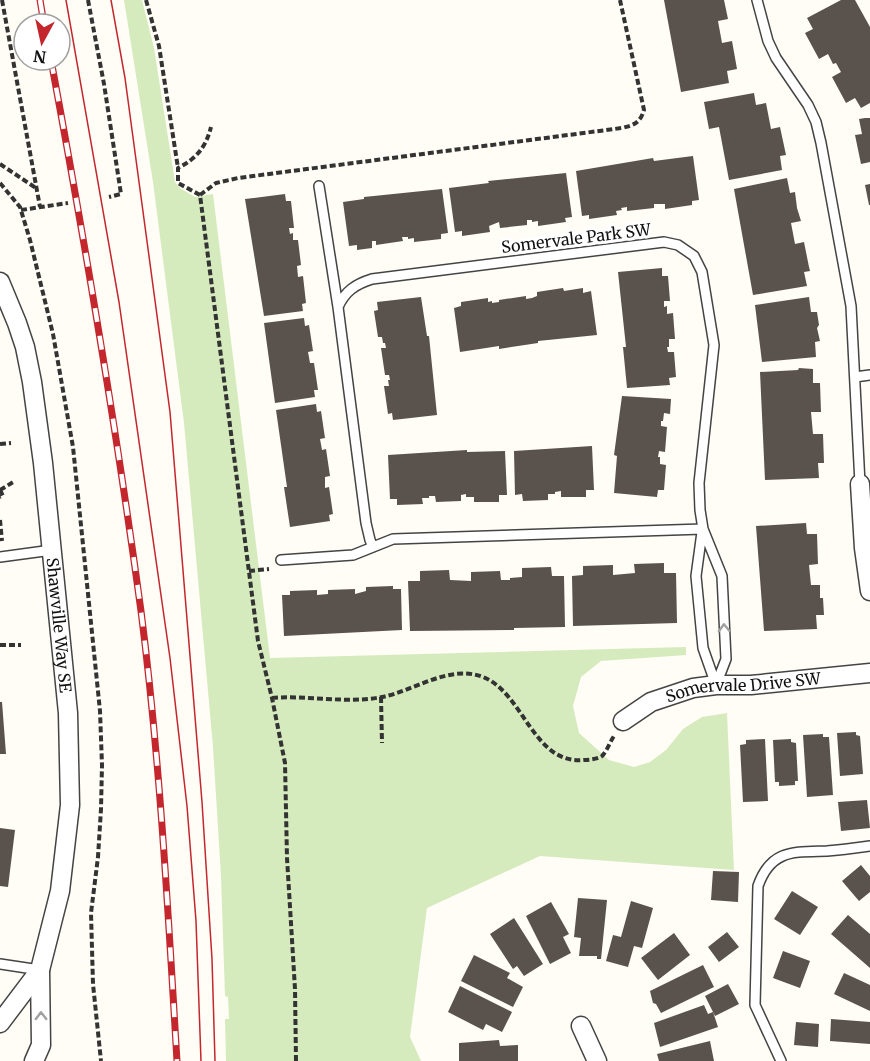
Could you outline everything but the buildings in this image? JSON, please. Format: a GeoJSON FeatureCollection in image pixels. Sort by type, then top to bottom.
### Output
{"type":"FeatureCollection","features":[{"type":"Feature","properties":{"kind":"street","name":"Shawville Way SE"},"geometry":{"type":"LineString","coordinates":[[0,282],[25,347],[39,432],[68,713],[70,805],[60,891],[40,970],[41,1045],[34,1061]]}},
{"type":"Feature","properties":{"kind":"street"},"geometry":{"type":"LineString","coordinates":[[860,484],[866,502],[864,548],[870,591]]}},
{"type":"Feature","properties":{"kind":"street","name":"Somervale Drive SW"},"geometry":{"type":"LineString","coordinates":[[623,721],[651,702],[693,688],[870,674]]}},
{"type":"Feature","properties":{"kind":"street","name":"Shawville Way SE"},"geometry":{"type":"LineString","coordinates":[[0,1023],[40,970]]}},
{"type":"Feature","properties":{"kind":"street"},"geometry":{"type":"LineString","coordinates":[[581,1026],[597,1061]]}},
{"type":"Feature","properties":{"kind":"lane"},"geometry":{"type":"LineString","coordinates":[[768,0],[758,2],[763,26],[776,58],[808,105],[816,122],[832,196],[851,306],[860,484]]}},
{"type":"Feature","properties":{"kind":"lane"},"geometry":{"type":"LineString","coordinates":[[319,186],[338,307],[366,523],[374,547]]}},
{"type":"Feature","properties":{"kind":"lane","name":"Somervale Park SW"},"geometry":{"type":"LineString","coordinates":[[338,307],[343,295],[351,288],[372,279],[664,242],[688,250],[694,256],[702,272],[714,345],[699,483],[703,529],[722,576],[726,659],[716,685]]}},
{"type":"Feature","properties":{"kind":"lane"},"geometry":{"type":"LineString","coordinates":[[855,377],[870,375]]}},
{"type":"Feature","properties":{"kind":"lane"},"geometry":{"type":"LineString","coordinates":[[281,560],[353,555],[393,539],[703,529]]}},
{"type":"Feature","properties":{"kind":"lane","name":"Somervale Park SW"},"geometry":{"type":"LineString","coordinates":[[703,529],[696,576],[703,648],[716,685]]}},
{"type":"Feature","properties":{"kind":"lane"},"geometry":{"type":"LineString","coordinates":[[0,557],[52,550]]}},
{"type":"Feature","properties":{"kind":"lane"},"geometry":{"type":"LineString","coordinates":[[781,1061],[756,1005],[758,886],[763,873],[768,866],[789,852],[870,846]]}},
{"type":"Feature","properties":{"kind":"lane"},"geometry":{"type":"LineString","coordinates":[[0,964],[40,970]]}},
{"type":"Feature","properties":{"kind":"path"},"geometry":{"type":"LineString","coordinates":[[2,0],[2,12],[40,207]]}},
{"type":"Feature","properties":{"kind":"path"},"geometry":{"type":"LineString","coordinates":[[88,0],[121,194],[109,196]]}},
{"type":"Feature","properties":{"kind":"path"},"geometry":{"type":"LineString","coordinates":[[147,0],[159,46],[178,168],[178,183],[200,195]]}},
{"type":"Feature","properties":{"kind":"path"},"geometry":{"type":"LineString","coordinates":[[178,168],[207,143],[212,127]]}},
{"type":"Feature","properties":{"kind":"path"},"geometry":{"type":"LineString","coordinates":[[0,164],[36,188]]}},
{"type":"Feature","properties":{"kind":"path"},"geometry":{"type":"LineString","coordinates":[[21,210],[68,203]]}},
{"type":"Feature","properties":{"kind":"path"},"geometry":{"type":"LineString","coordinates":[[51,358],[57,357]]}},
{"type":"Feature","properties":{"kind":"path"},"geometry":{"type":"LineString","coordinates":[[0,444],[10,443]]}},
{"type":"Feature","properties":{"kind":"path"},"geometry":{"type":"LineString","coordinates":[[0,497],[3,496],[0,490],[15,481]]}},
{"type":"Feature","properties":{"kind":"path"},"geometry":{"type":"LineString","coordinates":[[0,520],[2,543],[0,543]]}},
{"type":"Feature","properties":{"kind":"path"},"geometry":{"type":"LineString","coordinates":[[0,645],[21,645]]}},
{"type":"Feature","properties":{"kind":"path"},"geometry":{"type":"LineString","coordinates":[[272,698],[293,696],[351,700],[381,697],[455,675],[480,676],[502,690],[550,750],[562,757],[577,761],[602,756],[623,721]]}},
{"type":"Feature","properties":{"kind":"path"},"geometry":{"type":"LineString","coordinates":[[381,697],[382,743]]}},
{"type":"Feature","properties":{"kind":"green space"},"geometry":{"type":"Polygon","coordinates":[[[124,0],[142,0],[154,48],[175,182],[195,197],[213,194],[270,658],[686,647],[686,655],[601,661],[581,677],[573,706],[579,733],[609,760],[634,767],[650,762],[666,750],[683,729],[702,717],[727,713],[734,870],[540,856],[427,908],[410,1037],[421,1061],[226,1061],[225,1019],[229,1019],[228,997],[225,996],[213,747],[184,423],[153,182],[124,0]]]}},
{"type":"Feature","properties":{"kind":"tram line"},"geometry":{"type":"LineString","coordinates":[[66,0],[119,302],[170,658],[187,806],[196,921],[201,1061]]}},
{"type":"Feature","properties":{"kind":"tram line"},"geometry":{"type":"LineString","coordinates":[[111,0],[125,78],[170,412],[202,802],[212,959],[215,1061]]}},
{"type":"Feature","properties":{"kind":"railway"},"geometry":{"type":"LineString","coordinates":[[40,0],[42,12]]}},
{"type":"Feature","properties":{"kind":"railway"},"geometry":{"type":"LineString","coordinates":[[53,72],[99,335],[141,611],[158,779],[177,1061]]}}]}
